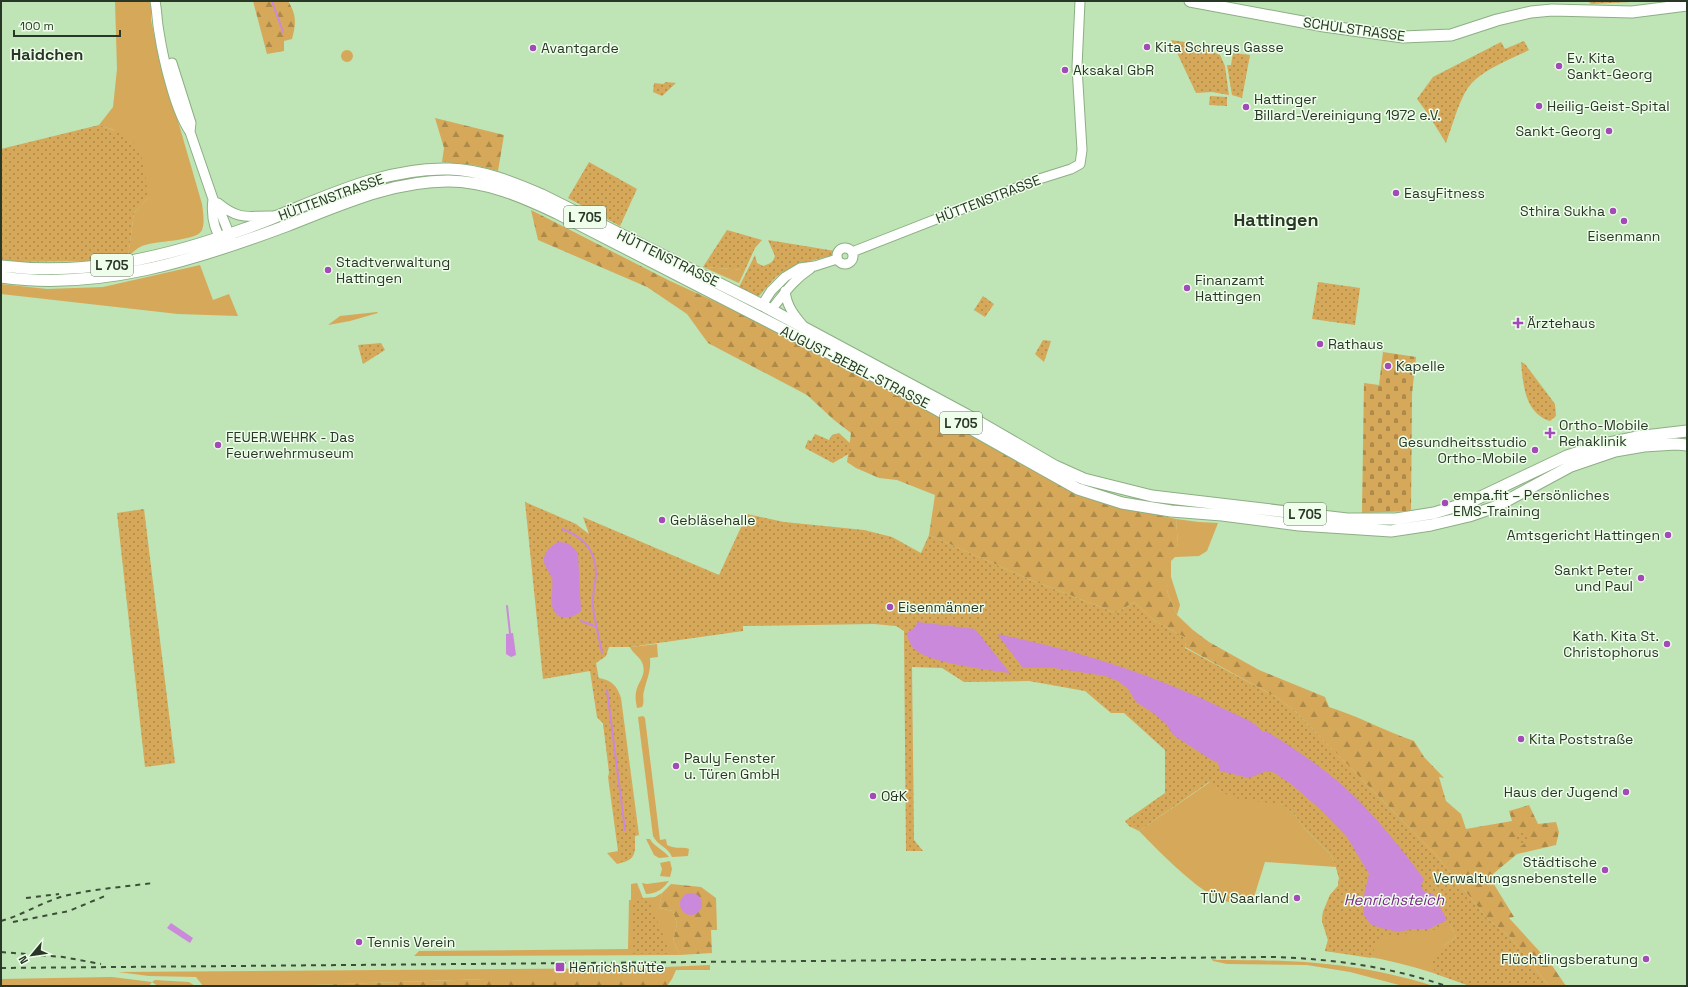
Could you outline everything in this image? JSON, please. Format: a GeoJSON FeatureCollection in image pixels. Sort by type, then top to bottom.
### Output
{"type":"FeatureCollection","features":[{"type":"Feature","properties":{"kind":"main road","name":"SCHULSTRASSE"},"geometry":{"type":"LineString","coordinates":[[1190,1],[1324,26],[1403,38],[1451,35],[1497,20],[1531,12],[1552,10],[1632,12],[1686,5]]}},
{"type":"Feature","properties":{"kind":"main road","name":"HÜTTENSTRASSE"},"geometry":{"type":"LineString","coordinates":[[1,266],[35,269],[104,266],[146,259],[224,236],[345,189],[378,179],[413,171],[450,169],[490,176],[515,183],[767,307]]}},
{"type":"Feature","properties":{"kind":"main road","name":"HÜTTENSTRASSE"},"geometry":{"type":"LineString","coordinates":[[1,277],[43,280],[101,278],[163,266],[230,246],[348,202],[399,187],[449,181],[480,185],[507,192],[532,201],[761,317]]}},
{"type":"Feature","properties":{"kind":"main road"},"geometry":{"type":"LineString","coordinates":[[761,317],[767,307]]}},
{"type":"Feature","properties":{"kind":"main road","name":"AUGUST-BEBEL-STRASSE"},"geometry":{"type":"LineString","coordinates":[[761,317],[911,395],[1078,489],[1122,503],[1145,507],[1262,520],[1391,531],[1431,525],[1474,514],[1501,504],[1582,462],[1623,449],[1681,445],[1685,431],[1618,440],[1589,448],[1474,500],[1434,513],[1386,520],[1347,518],[1152,496],[1084,479],[1054,466],[967,415],[767,307]]}},
{"type":"Feature","properties":{"kind":"main road"},"geometry":{"type":"LineString","coordinates":[[1671,434],[1681,445]]}},
{"type":"Feature","properties":{"kind":"main road"},"geometry":{"type":"LineString","coordinates":[[1474,500],[1474,514]]}},
{"type":"Feature","properties":{"kind":"main road"},"geometry":{"type":"LineString","coordinates":[[1262,520],[1264,509]]}},
{"type":"Feature","properties":{"kind":"main road","name":"AUGUST-BEBEL-STRASSE"},"geometry":{"type":"LineString","coordinates":[[1367,530],[1372,526],[1380,525],[1386,520]]}},
{"type":"Feature","properties":{"kind":"street"},"geometry":{"type":"LineString","coordinates":[[155,1],[158,31],[176,100],[184,124],[190,132],[213,200],[211,210],[230,246]]}},
{"type":"Feature","properties":{"kind":"street"},"geometry":{"type":"LineString","coordinates":[[160,1],[167,41],[191,123],[190,132]]}},
{"type":"Feature","properties":{"kind":"street","name":"HÜTTENSTRASSE"},"geometry":{"type":"LineString","coordinates":[[767,307],[771,291],[785,277],[800,268],[815,266],[837,259],[842,264],[849,264],[853,258],[852,252],[1040,179],[1071,169],[1080,164],[1082,150],[1077,66],[1080,1]]}},
{"type":"Feature","properties":{"kind":"street"},"geometry":{"type":"LineString","coordinates":[[213,200],[239,216],[277,216]]}},
{"type":"Feature","properties":{"kind":"street","name":"HÜTTENSTRASSE"},"geometry":{"type":"LineString","coordinates":[[767,307],[796,279],[815,266]]}},
{"type":"Feature","properties":{"kind":"street","name":"AUGUST-BEBEL-STRASSE"},"geometry":{"type":"LineString","coordinates":[[785,291],[790,310],[806,329]]}},
{"type":"Feature","properties":{"kind":"green space"},"geometry":{"type":"Polygon","coordinates":[[[115,1],[151,1],[151,20],[158,52],[202,204],[204,217],[202,230],[198,234],[184,239],[146,245],[138,248],[128,257],[134,213],[148,198],[114,130],[99,125],[113,107],[117,69],[115,1]]]}},
{"type":"Feature","properties":{"kind":"green space"},"geometry":{"type":"Polygon","coordinates":[[[253,1],[288,1],[293,11],[295,24],[292,39],[284,41],[284,51],[267,54],[253,1]]]}},
{"type":"Feature","properties":{"kind":"green space"},"geometry":{"type":"Polygon","coordinates":[[[1588,1],[1651,1],[1591,4],[1588,1]]]}},
{"type":"Feature","properties":{"kind":"green space"},"geometry":{"type":"Polygon","coordinates":[[[1171,40],[1191,43],[1220,55],[1225,66],[1229,95],[1212,92],[1196,93],[1171,40]]]}},
{"type":"Feature","properties":{"kind":"green space"},"geometry":{"type":"Polygon","coordinates":[[[1524,41],[1529,50],[1490,69],[1476,79],[1467,89],[1446,143],[1417,99],[1433,77],[1501,42],[1505,49],[1524,41]]]}},
{"type":"Feature","properties":{"kind":"green space"},"geometry":{"type":"Polygon","coordinates":[[[345,50],[349,50],[353,56],[349,62],[345,62],[341,58],[341,54],[345,50]]]}},
{"type":"Feature","properties":{"kind":"green space"},"geometry":{"type":"Polygon","coordinates":[[[1233,53],[1250,55],[1242,98],[1232,95],[1227,65],[1231,65],[1233,53]]]}},
{"type":"Feature","properties":{"kind":"green space"},"geometry":{"type":"Polygon","coordinates":[[[666,82],[676,83],[662,96],[653,92],[654,83],[663,84],[666,82]]]}},
{"type":"Feature","properties":{"kind":"green space"},"geometry":{"type":"Polygon","coordinates":[[[1210,96],[1227,97],[1227,106],[1209,105],[1210,96]]]}},
{"type":"Feature","properties":{"kind":"green space"},"geometry":{"type":"Polygon","coordinates":[[[435,118],[504,135],[498,171],[474,165],[442,162],[444,148],[435,118]]]}},
{"type":"Feature","properties":{"kind":"green space"},"geometry":{"type":"Polygon","coordinates":[[[99,125],[108,128],[132,141],[138,149],[143,163],[148,198],[134,213],[128,257],[103,261],[1,262],[1,149],[99,125]]]}},
{"type":"Feature","properties":{"kind":"green space"},"geometry":{"type":"Polygon","coordinates":[[[589,162],[637,189],[620,226],[568,198],[589,162]]]}},
{"type":"Feature","properties":{"kind":"green space"},"geometry":{"type":"Polygon","coordinates":[[[531,210],[670,281],[743,314],[1111,504],[1176,519],[1178,544],[1163,561],[1168,594],[1177,615],[1193,630],[1209,642],[1259,670],[1325,697],[1329,707],[1414,741],[1424,757],[1444,778],[1439,777],[1446,801],[1461,814],[1466,829],[1512,821],[1509,811],[1529,805],[1538,824],[1556,822],[1559,832],[1556,845],[1517,854],[1493,874],[1495,886],[1514,917],[1509,918],[1551,964],[1566,986],[1549,986],[1511,938],[1487,918],[1436,855],[1295,711],[1276,697],[1185,647],[1186,638],[1155,621],[1134,602],[1116,613],[1031,580],[929,535],[935,495],[897,480],[879,478],[856,468],[847,462],[851,433],[834,420],[807,395],[708,343],[687,314],[647,287],[538,240],[531,210]]]}},
{"type":"Feature","properties":{"kind":"green space"},"geometry":{"type":"Polygon","coordinates":[[[727,230],[762,240],[755,248],[745,270],[703,267],[727,230]]]}},
{"type":"Feature","properties":{"kind":"green space"},"geometry":{"type":"Polygon","coordinates":[[[768,240],[835,251],[834,255],[787,270],[775,278],[758,297],[738,289],[755,255],[757,263],[763,266],[772,262],[775,256],[768,240]]]}},
{"type":"Feature","properties":{"kind":"green space"},"geometry":{"type":"Polygon","coordinates":[[[200,265],[213,300],[229,294],[238,316],[178,314],[1,294],[1,284],[47,289],[103,287],[200,265]]]}},
{"type":"Feature","properties":{"kind":"green space"},"geometry":{"type":"Polygon","coordinates":[[[703,267],[745,270],[739,283],[703,267]]]}},
{"type":"Feature","properties":{"kind":"green space"},"geometry":{"type":"Polygon","coordinates":[[[1318,282],[1360,288],[1355,325],[1312,319],[1318,282]]]}},
{"type":"Feature","properties":{"kind":"green space"},"geometry":{"type":"Polygon","coordinates":[[[983,296],[994,304],[985,317],[974,310],[983,296]]]}},
{"type":"Feature","properties":{"kind":"green space"},"geometry":{"type":"Polygon","coordinates":[[[378,313],[350,321],[328,325],[340,316],[378,313]]]}},
{"type":"Feature","properties":{"kind":"green space"},"geometry":{"type":"Polygon","coordinates":[[[1043,340],[1051,341],[1044,362],[1035,354],[1043,340]]]}},
{"type":"Feature","properties":{"kind":"green space"},"geometry":{"type":"Polygon","coordinates":[[[381,343],[385,350],[363,364],[358,345],[381,343]]]}},
{"type":"Feature","properties":{"kind":"green space"},"geometry":{"type":"Polygon","coordinates":[[[1383,352],[1416,357],[1412,394],[1411,511],[1362,513],[1364,383],[1379,385],[1383,352]]]}},
{"type":"Feature","properties":{"kind":"green space"},"geometry":{"type":"Polygon","coordinates":[[[1521,362],[1525,364],[1555,404],[1556,416],[1550,421],[1535,412],[1530,405],[1524,389],[1521,362]]]}},
{"type":"Feature","properties":{"kind":"green space"},"geometry":{"type":"Polygon","coordinates":[[[839,433],[852,445],[852,452],[833,463],[805,448],[808,440],[811,441],[815,434],[829,440],[832,435],[839,433]]]}},
{"type":"Feature","properties":{"kind":"green space"},"geometry":{"type":"Polygon","coordinates":[[[525,502],[576,524],[589,534],[583,517],[719,575],[747,514],[784,522],[864,530],[892,537],[921,553],[929,535],[1031,580],[1116,613],[1134,602],[1155,621],[1186,638],[1185,648],[1276,697],[1295,711],[1436,855],[1487,918],[1511,938],[1549,986],[1470,986],[1436,974],[1431,963],[1442,947],[1456,937],[1450,924],[1425,933],[1416,931],[1398,936],[1386,935],[1377,941],[1371,958],[1325,951],[1328,940],[1322,921],[1323,912],[1330,895],[1338,886],[1339,878],[1331,855],[1305,829],[1295,815],[1284,805],[1234,798],[1222,792],[1209,782],[1139,831],[1129,826],[1125,821],[1165,793],[1165,750],[1124,713],[1111,713],[1085,691],[1029,681],[964,682],[942,668],[912,667],[914,840],[923,851],[906,851],[904,631],[896,626],[874,624],[743,626],[743,631],[630,647],[609,647],[606,656],[596,663],[599,680],[608,682],[614,688],[620,704],[636,835],[634,838],[635,847],[632,858],[620,862],[603,723],[597,717],[590,671],[543,679],[525,502]]]}},
{"type":"Feature","properties":{"kind":"green space"},"geometry":{"type":"Polygon","coordinates":[[[144,509],[175,763],[145,767],[117,513],[144,509]]]}},
{"type":"Feature","properties":{"kind":"green space"},"geometry":{"type":"Polygon","coordinates":[[[1176,519],[1218,523],[1207,551],[1199,556],[1175,557],[1171,561],[1171,577],[1180,605],[1177,615],[1168,594],[1162,561],[1178,544],[1176,519]]]}},
{"type":"Feature","properties":{"kind":"green space"},"geometry":{"type":"Polygon","coordinates":[[[657,644],[658,657],[650,658],[649,671],[643,693],[643,705],[642,707],[637,708],[636,692],[643,676],[644,669],[641,660],[630,647],[657,644]]]}},
{"type":"Feature","properties":{"kind":"green space"},"geometry":{"type":"Polygon","coordinates":[[[599,678],[607,680],[613,684],[618,690],[621,698],[639,835],[635,836],[634,855],[628,860],[617,864],[607,853],[618,851],[608,777],[610,769],[603,723],[597,717],[599,678]]]}},
{"type":"Feature","properties":{"kind":"green space"},"geometry":{"type":"Polygon","coordinates":[[[643,716],[645,718],[660,840],[666,839],[667,845],[689,849],[688,856],[672,857],[653,836],[638,717],[643,716]]]}},
{"type":"Feature","properties":{"kind":"green space"},"geometry":{"type":"Polygon","coordinates":[[[1249,778],[1450,924],[1456,937],[1442,947],[1470,986],[1399,963],[1325,951],[1328,940],[1322,921],[1323,912],[1330,895],[1338,886],[1339,878],[1336,867],[1265,862],[1254,897],[1236,902],[1230,902],[1208,893],[1195,883],[1169,861],[1139,831],[1210,782],[1222,792],[1284,805],[1249,778]],[[1285,806],[1331,855],[1336,867],[1355,860],[1285,806]]]}},
{"type":"Feature","properties":{"kind":"green space"},"geometry":{"type":"Polygon","coordinates":[[[1522,832],[1529,840],[1520,847],[1514,839],[1522,832]]]}},
{"type":"Feature","properties":{"kind":"green space"},"geometry":{"type":"Polygon","coordinates":[[[646,839],[650,839],[669,857],[659,858],[654,855],[646,839]]]}},
{"type":"Feature","properties":{"kind":"green space"},"geometry":{"type":"Polygon","coordinates":[[[670,861],[672,869],[670,877],[660,876],[662,869],[660,863],[670,861]]]}},
{"type":"Feature","properties":{"kind":"green space"},"geometry":{"type":"Polygon","coordinates":[[[669,881],[659,890],[650,894],[646,894],[642,883],[647,884],[669,881]]]}},
{"type":"Feature","properties":{"kind":"green space"},"geometry":{"type":"Polygon","coordinates":[[[637,883],[643,898],[655,897],[662,893],[659,908],[673,911],[677,924],[673,941],[680,955],[414,956],[419,951],[628,949],[629,900],[631,900],[631,884],[637,883]]]}},
{"type":"Feature","properties":{"kind":"green space"},"geometry":{"type":"Polygon","coordinates":[[[671,884],[701,887],[716,898],[717,930],[711,930],[712,953],[680,955],[673,941],[677,924],[673,911],[659,908],[662,893],[671,884]]]}},
{"type":"Feature","properties":{"kind":"green space"},"geometry":{"type":"Polygon","coordinates":[[[648,898],[671,954],[632,954],[631,899],[648,898]]]}},
{"type":"Feature","properties":{"kind":"green space"},"geometry":{"type":"Polygon","coordinates":[[[1212,959],[1299,962],[1352,967],[1405,978],[1433,986],[1403,986],[1350,972],[1307,965],[1227,964],[1213,961],[1212,959]]]}},
{"type":"Feature","properties":{"kind":"green space"},"geometry":{"type":"Polygon","coordinates":[[[710,965],[710,970],[676,970],[672,979],[486,979],[283,986],[203,986],[196,977],[149,976],[118,972],[643,968],[710,965]]]}},
{"type":"Feature","properties":{"kind":"green space"},"geometry":{"type":"Polygon","coordinates":[[[112,977],[152,982],[149,986],[1,986],[1,979],[112,977]]]}},
{"type":"Feature","properties":{"kind":"green space"},"geometry":{"type":"Polygon","coordinates":[[[486,979],[672,979],[667,986],[283,986],[486,979]]]}},
{"type":"Feature","properties":{"kind":"green space"},"geometry":{"type":"Polygon","coordinates":[[[155,980],[189,982],[195,986],[158,986],[152,982],[155,980]]]}},
{"type":"Feature","properties":{"kind":"water"},"geometry":{"type":"Polygon","coordinates":[[[558,542],[569,544],[578,553],[581,611],[576,615],[567,617],[558,616],[553,608],[552,579],[544,561],[547,551],[558,542]]]}},
{"type":"Feature","properties":{"kind":"water"},"geometry":{"type":"Polygon","coordinates":[[[918,622],[975,629],[1010,673],[961,665],[924,655],[913,647],[907,636],[907,633],[914,628],[918,622]]]}},
{"type":"Feature","properties":{"kind":"water"},"geometry":{"type":"Polygon","coordinates":[[[513,633],[516,655],[511,657],[506,654],[506,634],[513,633]]]}},
{"type":"Feature","properties":{"kind":"water","name":"Henrichsteich"},"geometry":{"type":"Polygon","coordinates":[[[997,634],[1055,647],[1139,673],[1195,695],[1255,724],[1263,732],[1266,731],[1325,771],[1347,789],[1366,808],[1424,879],[1421,885],[1423,890],[1429,894],[1433,894],[1447,920],[1429,929],[1414,929],[1398,932],[1370,924],[1364,915],[1363,907],[1363,899],[1369,874],[1347,837],[1321,810],[1291,784],[1273,772],[1264,772],[1249,778],[1220,771],[1218,763],[1173,735],[1167,725],[1156,715],[1136,702],[1128,689],[1118,681],[1105,676],[1054,668],[1023,668],[997,634]]]}},
{"type":"Feature","properties":{"kind":"water"},"geometry":{"type":"Polygon","coordinates":[[[691,893],[695,894],[701,900],[701,908],[695,914],[691,915],[687,914],[681,908],[680,904],[681,900],[687,894],[691,893]]]}},
{"type":"Feature","properties":{"kind":"water"},"geometry":{"type":"Polygon","coordinates":[[[171,923],[193,938],[190,943],[167,928],[171,923]]]}},
{"type":"Feature","properties":{"kind":"waterway"},"geometry":{"type":"LineString","coordinates":[[272,1],[283,32]]}},
{"type":"Feature","properties":{"kind":"waterway"},"geometry":{"type":"LineString","coordinates":[[562,529],[570,532],[582,540],[594,558],[596,575],[593,607],[602,653]]}},
{"type":"Feature","properties":{"kind":"waterway"},"geometry":{"type":"LineString","coordinates":[[507,606],[510,633]]}},
{"type":"Feature","properties":{"kind":"waterway"},"geometry":{"type":"LineString","coordinates":[[581,621],[597,627]]}},
{"type":"Feature","properties":{"kind":"waterway"},"geometry":{"type":"LineString","coordinates":[[607,690],[625,830]]}},
{"type":"Feature","properties":{"kind":"railway"},"geometry":{"type":"LineString","coordinates":[[1,921],[64,896],[153,883]]}},
{"type":"Feature","properties":{"kind":"railway"},"geometry":{"type":"LineString","coordinates":[[26,898],[59,894]]}},
{"type":"Feature","properties":{"kind":"railway"},"geometry":{"type":"LineString","coordinates":[[13,922],[69,911],[105,896]]}},
{"type":"Feature","properties":{"kind":"railway"},"geometry":{"type":"LineString","coordinates":[[1,952],[63,957],[101,964]]}},
{"type":"Feature","properties":{"kind":"railway"},"geometry":{"type":"LineString","coordinates":[[1,968],[1275,957],[1362,965],[1425,979],[1446,986]]}},
{"type":"Feature","properties":{"kind":"place","name":"Kita Schreys Gasse"},"geometry":{"type":"Point","coordinates":[1147,47]}},
{"type":"Feature","properties":{"kind":"place","name":"Avantgarde"},"geometry":{"type":"Point","coordinates":[533,48]}},
{"type":"Feature","properties":{"kind":"place","name":"Ev. Kita Sankt-Georg"},"geometry":{"type":"Point","coordinates":[1559,66]}},
{"type":"Feature","properties":{"kind":"place","name":"Aksakal GbR"},"geometry":{"type":"Point","coordinates":[1065,70]}},
{"type":"Feature","properties":{"kind":"place","name":"Heilig-Geist-Spital"},"geometry":{"type":"Point","coordinates":[1539,106]}},
{"type":"Feature","properties":{"kind":"place","name":"Hattinger Billard-Vereinigung 1972 e.V."},"geometry":{"type":"Point","coordinates":[1246,107]}},
{"type":"Feature","properties":{"kind":"place","name":"Sankt-Georg"},"geometry":{"type":"Point","coordinates":[1609,131]}},
{"type":"Feature","properties":{"kind":"place","name":"EasyFitness"},"geometry":{"type":"Point","coordinates":[1396,193]}},
{"type":"Feature","properties":{"kind":"place","name":"Sthira Sukha"},"geometry":{"type":"Point","coordinates":[1613,211]}},
{"type":"Feature","properties":{"kind":"place","name":"Eisenmann"},"geometry":{"type":"Point","coordinates":[1624,221]}},
{"type":"Feature","properties":{"kind":"place","name":"Stadtverwaltung Hattingen"},"geometry":{"type":"Point","coordinates":[328,270]}},
{"type":"Feature","properties":{"kind":"place","name":"Finanzamt Hattingen"},"geometry":{"type":"Point","coordinates":[1187,288]}},
{"type":"Feature","properties":{"kind":"place","name":"Ärztehaus"},"geometry":{"type":"Point","coordinates":[1518,323]}},
{"type":"Feature","properties":{"kind":"place","name":"Rathaus"},"geometry":{"type":"Point","coordinates":[1320,344]}},
{"type":"Feature","properties":{"kind":"place","name":"Kapelle"},"geometry":{"type":"Point","coordinates":[1388,366]}},
{"type":"Feature","properties":{"kind":"place","name":"Ortho-Mobile Rehaklinik"},"geometry":{"type":"Point","coordinates":[1550,433]}},
{"type":"Feature","properties":{"kind":"place","name":"FEUER.WEHRK - Das Feuerwehrmuseum"},"geometry":{"type":"Point","coordinates":[218,445]}},
{"type":"Feature","properties":{"kind":"place","name":"Gesundheitsstudio Ortho-Mobile"},"geometry":{"type":"Point","coordinates":[1535,450]}},
{"type":"Feature","properties":{"kind":"place","name":"empa.fit – Persönliches EMS-Training"},"geometry":{"type":"Point","coordinates":[1445,503]}},
{"type":"Feature","properties":{"kind":"place","name":"Gebläsehalle"},"geometry":{"type":"Point","coordinates":[662,520]}},
{"type":"Feature","properties":{"kind":"place","name":"Amtsgericht Hattingen"},"geometry":{"type":"Point","coordinates":[1668,535]}},
{"type":"Feature","properties":{"kind":"place","name":"Sankt Peter und Paul"},"geometry":{"type":"Point","coordinates":[1641,578]}},
{"type":"Feature","properties":{"kind":"place","name":"Eisenmänner"},"geometry":{"type":"Point","coordinates":[890,607]}},
{"type":"Feature","properties":{"kind":"place","name":"Kath. Kita St. Christophorus"},"geometry":{"type":"Point","coordinates":[1667,644]}},
{"type":"Feature","properties":{"kind":"place","name":"Kita Poststraße"},"geometry":{"type":"Point","coordinates":[1521,739]}},
{"type":"Feature","properties":{"kind":"place","name":"Pauly Fenster u. Türen GmbH"},"geometry":{"type":"Point","coordinates":[676,766]}},
{"type":"Feature","properties":{"kind":"place","name":"Haus der Jugend"},"geometry":{"type":"Point","coordinates":[1626,792]}},
{"type":"Feature","properties":{"kind":"place","name":"O&K"},"geometry":{"type":"Point","coordinates":[873,796]}},
{"type":"Feature","properties":{"kind":"place","name":"Städtische Verwaltungsnebenstelle"},"geometry":{"type":"Point","coordinates":[1605,870]}},
{"type":"Feature","properties":{"kind":"place","name":"TÜV Saarland"},"geometry":{"type":"Point","coordinates":[1297,898]}},
{"type":"Feature","properties":{"kind":"place","name":"Tennis Verein"},"geometry":{"type":"Point","coordinates":[359,942]}},
{"type":"Feature","properties":{"kind":"place","name":"Flüchtlingsberatung"},"geometry":{"type":"Point","coordinates":[1646,959]}},
{"type":"Feature","properties":{"kind":"place","name":"Henrichshütte"},"geometry":{"type":"Point","coordinates":[560,967]}},
{"type":"Feature","properties":{"kind":"district","name":"Haidchen"},"geometry":{"type":"Point","coordinates":[47,54]}},
{"type":"Feature","properties":{"kind":"district","name":"Hattingen"},"geometry":{"type":"Point","coordinates":[1276,220]}}]}
